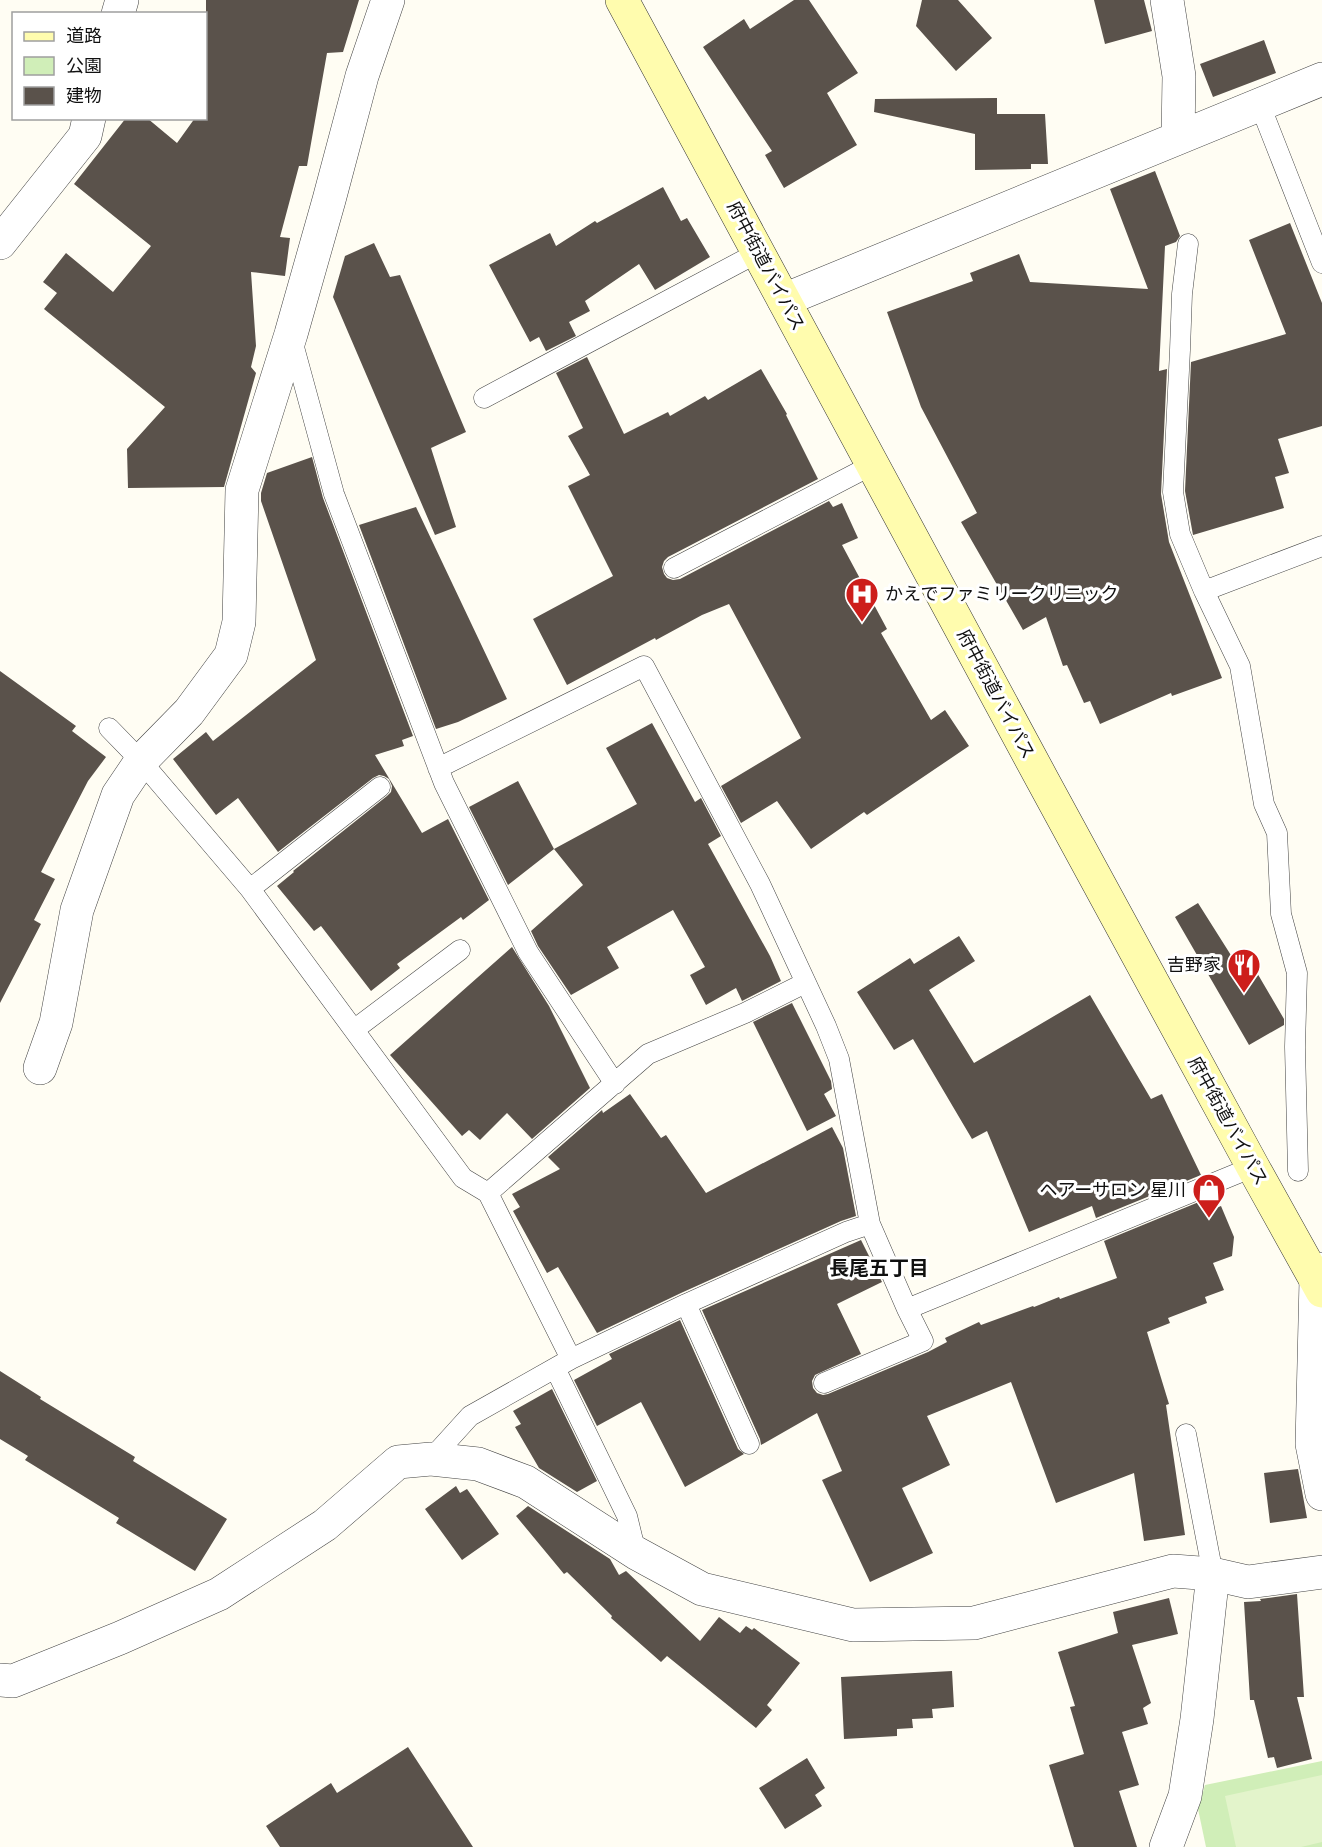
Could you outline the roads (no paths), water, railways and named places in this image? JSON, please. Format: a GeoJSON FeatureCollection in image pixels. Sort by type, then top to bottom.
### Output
{"type":"FeatureCollection","features":[{"type":"Feature","properties":{"kind":"street"},"geometry":{"type":"LineString","coordinates":[[40,1068],[56,1023],[77,910],[118,795],[141,761],[189,712],[231,655],[240,622],[242,490],[291,334],[362,76],[388,0]]}},
{"type":"Feature","properties":{"kind":"street","name":"府中街道バイパス"},"geometry":{"type":"LineString","coordinates":[[622,0],[1253,1167],[1320,1280]]}},
{"type":"Feature","properties":{"kind":"street"},"geometry":{"type":"LineString","coordinates":[[1167,0],[1179,76],[1178,138]]}},
{"type":"Feature","properties":{"kind":"street"},"geometry":{"type":"LineString","coordinates":[[784,300],[1322,79]]}},
{"type":"Feature","properties":{"kind":"street"},"geometry":{"type":"LineString","coordinates":[[0,243],[85,136],[89,120]]}},
{"type":"Feature","properties":{"kind":"street"},"geometry":{"type":"LineString","coordinates":[[1320,1280],[1312,1444],[1322,1494]]}},
{"type":"Feature","properties":{"kind":"street"},"geometry":{"type":"LineString","coordinates":[[0,1680],[14,1681],[120,1638],[219,1594],[326,1525],[398,1461],[431,1459],[477,1464],[526,1482],[636,1553],[702,1589],[853,1625],[974,1623],[1173,1571],[1212,1574],[1248,1582],[1322,1572]]}},
{"type":"Feature","properties":{"kind":"street"},"geometry":{"type":"LineString","coordinates":[[1166,1847],[1185,1796],[1197,1719],[1212,1574]]}},
{"type":"Feature","properties":{"kind":"lane"},"geometry":{"type":"LineString","coordinates":[[1260,105],[1322,263]]}},
{"type":"Feature","properties":{"kind":"lane"},"geometry":{"type":"LineString","coordinates":[[1188,244],[1182,294],[1173,492],[1180,534],[1240,666],[1264,804],[1277,833],[1281,914],[1297,973],[1295,1047],[1298,1171]]}},
{"type":"Feature","properties":{"kind":"lane"},"geometry":{"type":"LineString","coordinates":[[484,398],[759,252]]}},
{"type":"Feature","properties":{"kind":"lane"},"geometry":{"type":"LineString","coordinates":[[291,334],[334,494],[444,783],[528,952],[615,1084]]}},
{"type":"Feature","properties":{"kind":"lane"},"geometry":{"type":"LineString","coordinates":[[674,568],[874,464]]}},
{"type":"Feature","properties":{"kind":"lane"},"geometry":{"type":"LineString","coordinates":[[1204,591],[1322,546]]}},
{"type":"Feature","properties":{"kind":"lane"},"geometry":{"type":"LineString","coordinates":[[438,768],[644,666],[760,884],[839,1059],[870,1224],[923,1341],[824,1383]]}},
{"type":"Feature","properties":{"kind":"lane"},"geometry":{"type":"LineString","coordinates":[[109,728],[141,761],[250,889],[463,1178],[488,1193],[627,1516],[636,1553]]}},
{"type":"Feature","properties":{"kind":"lane"},"geometry":{"type":"LineString","coordinates":[[250,889],[380,787]]}},
{"type":"Feature","properties":{"kind":"lane"},"geometry":{"type":"LineString","coordinates":[[355,1029],[460,950]]}},
{"type":"Feature","properties":{"kind":"lane"},"geometry":{"type":"LineString","coordinates":[[488,1193],[648,1054],[805,983]]}},
{"type":"Feature","properties":{"kind":"lane"},"geometry":{"type":"LineString","coordinates":[[907,1309],[1253,1167]]}},
{"type":"Feature","properties":{"kind":"lane"},"geometry":{"type":"LineString","coordinates":[[431,1459],[470,1416],[563,1363],[686,1304],[846,1232],[870,1224]]}},
{"type":"Feature","properties":{"kind":"lane"},"geometry":{"type":"LineString","coordinates":[[686,1304],[749,1444]]}},
{"type":"Feature","properties":{"kind":"lane"},"geometry":{"type":"LineString","coordinates":[[1186,1434],[1212,1574]]}},
{"type":"Feature","properties":{"kind":"place","name":"かえでファミリークリニック"},"geometry":{"type":"Point","coordinates":[862,623]}},
{"type":"Feature","properties":{"kind":"place","name":"吉野家"},"geometry":{"type":"Point","coordinates":[1244,994]}},
{"type":"Feature","properties":{"kind":"place","name":"ヘアーサロン 星川"},"geometry":{"type":"Point","coordinates":[1209,1219]}},
{"type":"Feature","properties":{"kind":"district","name":"長尾五丁目"},"geometry":{"type":"Point","coordinates":[879,1268]}}]}
